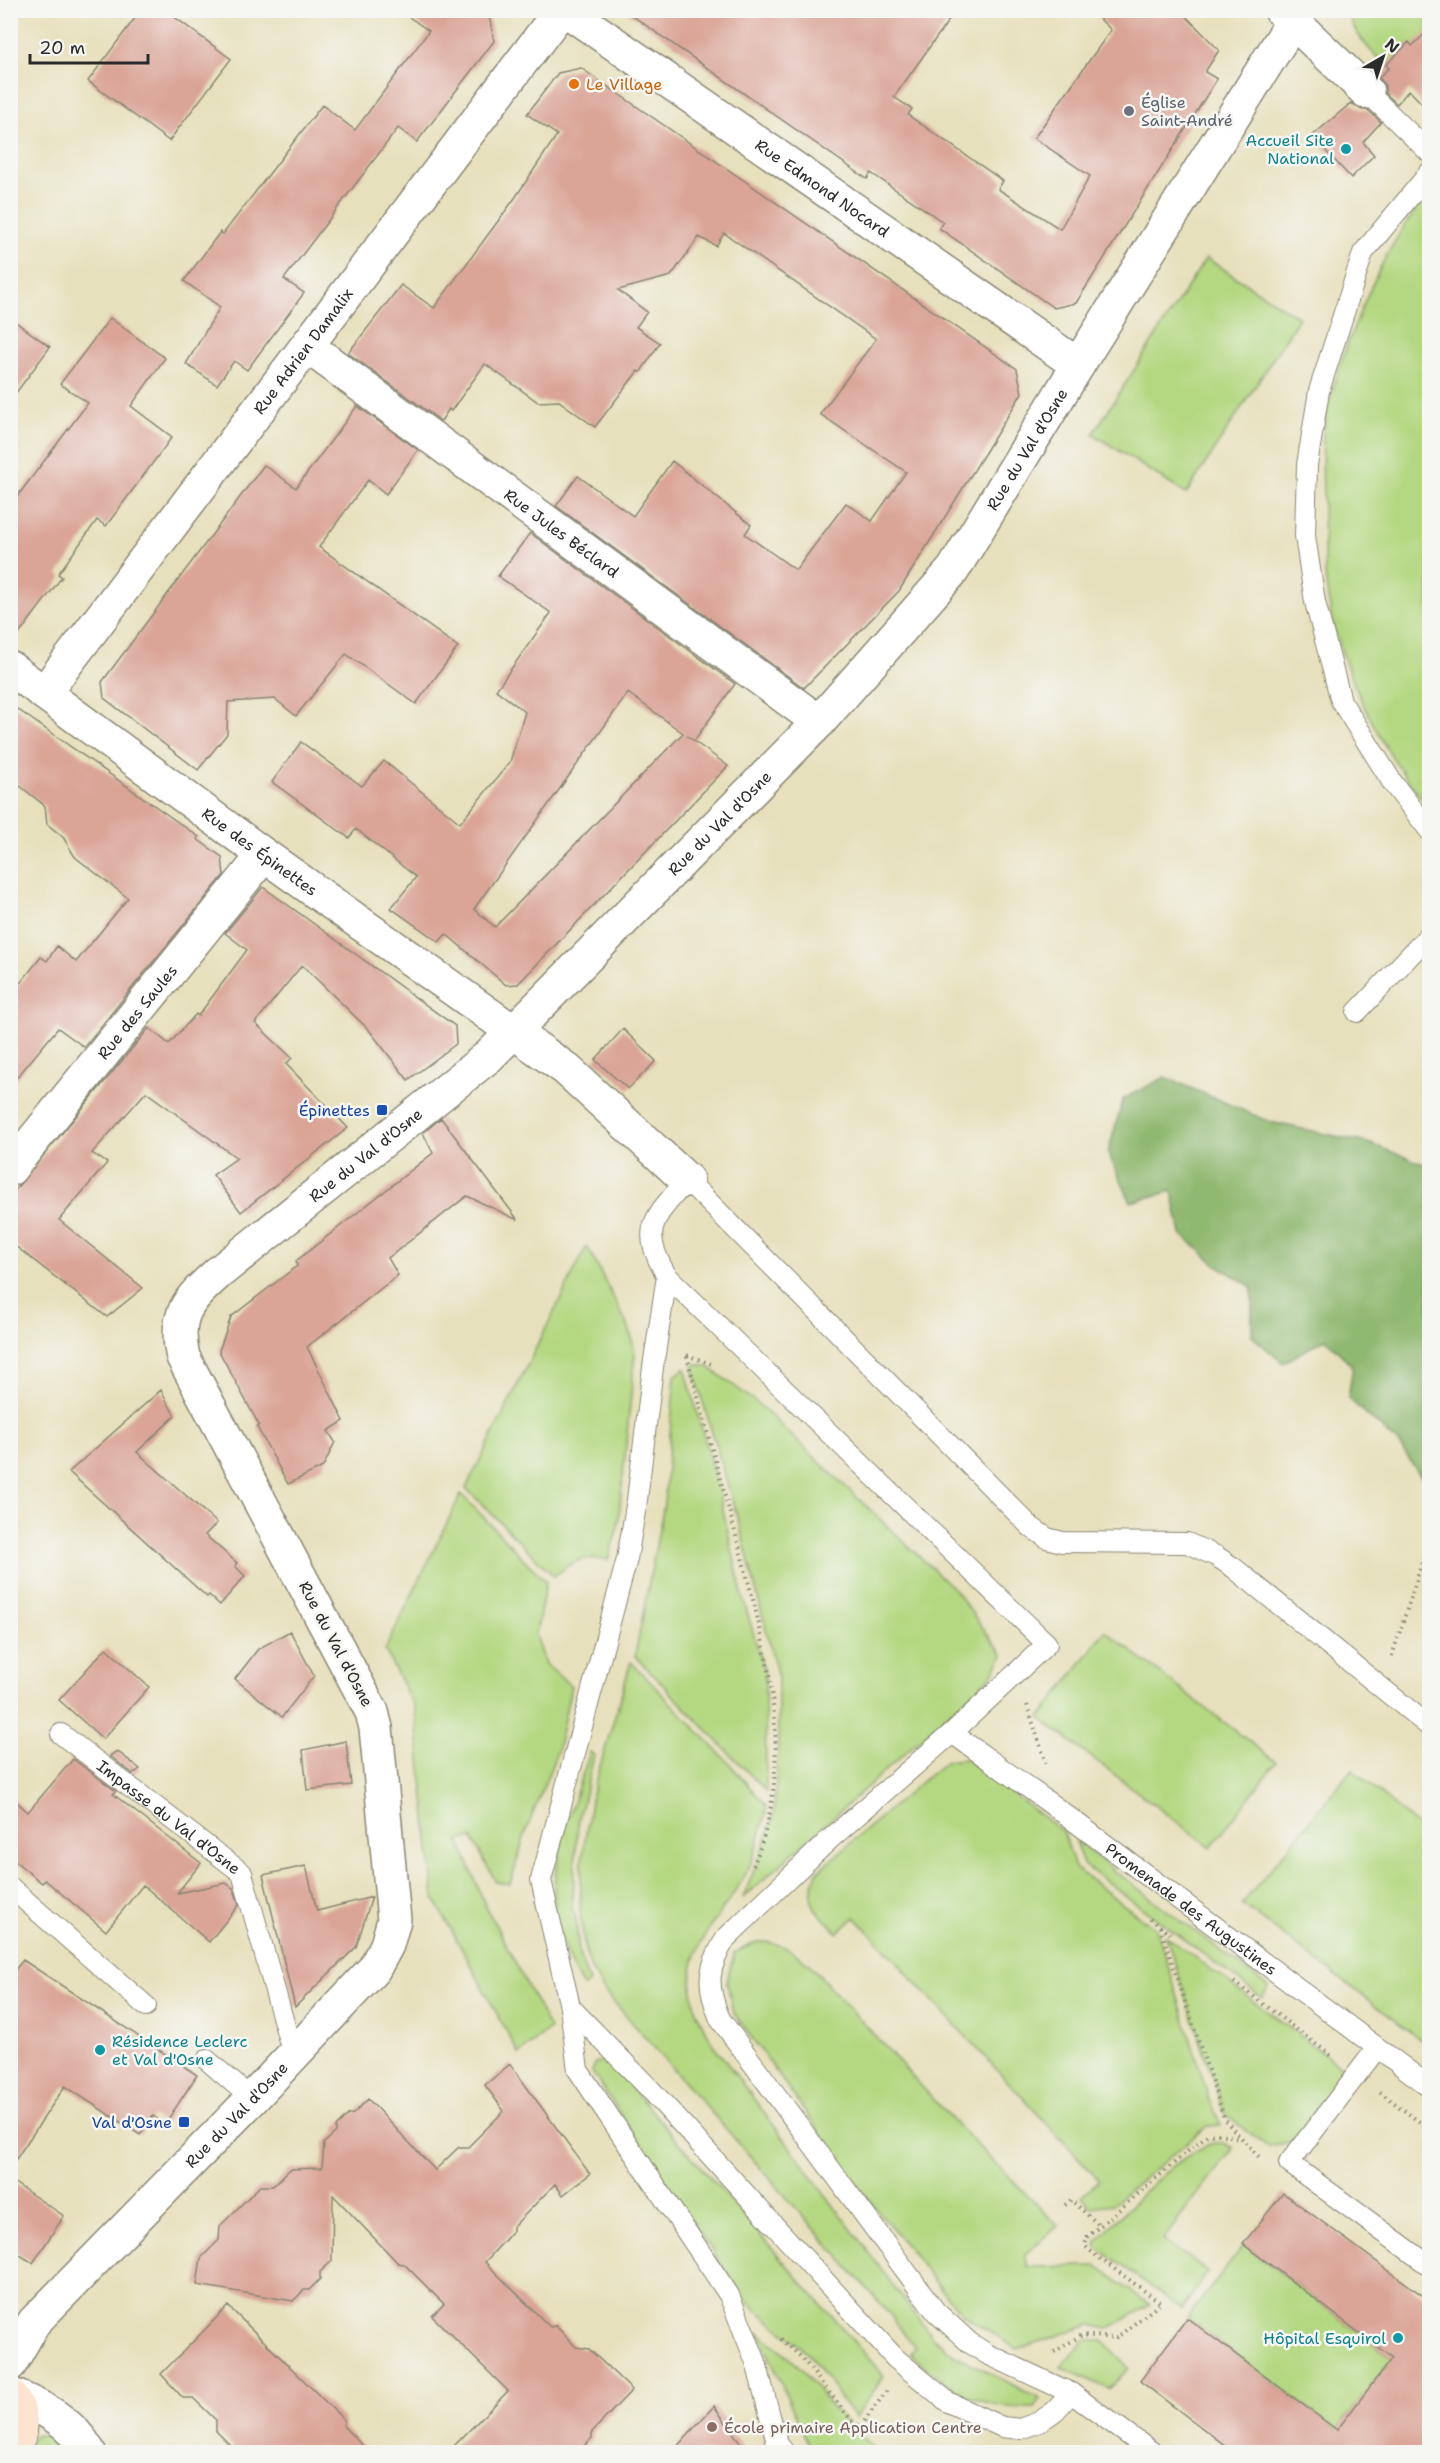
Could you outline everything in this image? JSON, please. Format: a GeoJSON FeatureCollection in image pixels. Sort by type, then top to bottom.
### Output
{"type":"FeatureCollection","features":[{"type":"Feature","properties":{"kind":"main road"},"geometry":{"type":"LineString","coordinates":[[10,2395],[21,2417],[16,2445],[10,2452]]}},
{"type":"Feature","properties":{"kind":"street","name":"Rue Adrien Damalix"},"geometry":{"type":"LineString","coordinates":[[44,693],[561,10]]}},
{"type":"Feature","properties":{"kind":"street","name":"Rue Edmond Nocard"},"geometry":{"type":"LineString","coordinates":[[566,10],[1078,365]]}},
{"type":"Feature","properties":{"kind":"street","name":"Rue du Val d'Osne"},"geometry":{"type":"LineString","coordinates":[[10,2364],[34,2322],[374,1969],[387,1945],[394,1920],[376,1728],[365,1696],[183,1357],[178,1337],[181,1318],[190,1301],[218,1274],[489,1056],[819,722],[954,570],[1291,14]]}},
{"type":"Feature","properties":{"kind":"street"},"geometry":{"type":"LineString","coordinates":[[1291,14],[1367,92]]}},
{"type":"Feature","properties":{"kind":"street","name":"Rue Jules Béclard"},"geometry":{"type":"LineString","coordinates":[[307,346],[819,722]]}},
{"type":"Feature","properties":{"kind":"street","name":"Rue des Épinettes"},"geometry":{"type":"LineString","coordinates":[[10,668],[264,855],[566,1069],[687,1180]]}},
{"type":"Feature","properties":{"kind":"street","name":"Rue des Saules"},"geometry":{"type":"LineString","coordinates":[[10,1169],[264,855]]}},
{"type":"Feature","properties":{"kind":"street"},"geometry":{"type":"LineString","coordinates":[[10,2395],[33,2403],[65,2422],[76,2432],[89,2452]]}},
{"type":"Feature","properties":{"kind":"lane"},"geometry":{"type":"LineString","coordinates":[[1367,92],[1430,153]]}},
{"type":"Feature","properties":{"kind":"lane"},"geometry":{"type":"LineString","coordinates":[[1427,175],[1362,253],[1319,391],[1307,465],[1305,536],[1316,602],[1341,701],[1394,785],[1430,831]]}},
{"type":"Feature","properties":{"kind":"lane"},"geometry":{"type":"LineString","coordinates":[[1357,1012],[1430,934]]}},
{"type":"Feature","properties":{"kind":"lane"},"geometry":{"type":"LineString","coordinates":[[1152,2452],[1071,2393],[987,2354],[970,2343],[936,2312],[720,2019],[711,1996],[709,1977],[716,1954],[726,1938],[830,1839],[952,1733],[1047,1644],[667,1276],[655,1257],[652,1238],[655,1216],[687,1180],[1031,1527],[1047,1538],[1062,1542],[1187,1543],[1200,1547],[1234,1569],[1430,1727]]}},
{"type":"Feature","properties":{"kind":"lane"},"geometry":{"type":"LineString","coordinates":[[667,1276],[637,1500],[625,1567],[542,1880],[570,2007],[578,2070],[729,2295],[756,2362],[777,2443],[784,2452]]}},
{"type":"Feature","properties":{"kind":"lane","name":"Promenade des Augustines"},"geometry":{"type":"LineString","coordinates":[[952,1733],[1062,1812],[1430,2087]]}},
{"type":"Feature","properties":{"kind":"lane","name":"Impasse du Val d'Osne"},"geometry":{"type":"LineString","coordinates":[[61,1734],[242,1873],[293,2055]]}},
{"type":"Feature","properties":{"kind":"lane"},"geometry":{"type":"LineString","coordinates":[[10,1887],[146,2006]]}},
{"type":"Feature","properties":{"kind":"lane"},"geometry":{"type":"LineString","coordinates":[[570,2007],[650,2089],[895,2358],[948,2402],[1002,2427],[1020,2429],[1040,2422],[1055,2411],[1071,2393]]}},
{"type":"Feature","properties":{"kind":"lane"},"geometry":{"type":"LineString","coordinates":[[1377,2048],[1289,2163],[1430,2266]]}},
{"type":"Feature","properties":{"kind":"lane"},"geometry":{"type":"LineString","coordinates":[[207,2060],[252,2098]]}},
{"type":"Feature","properties":{"kind":"path"},"geometry":{"type":"LineString","coordinates":[[661,1315],[687,1355],[765,1652],[775,1721],[775,1765],[771,1811],[750,1872]]}},
{"type":"Feature","properties":{"kind":"path"},"geometry":{"type":"LineString","coordinates":[[1374,1681],[1392,1657],[1430,1538]]}},
{"type":"Feature","properties":{"kind":"path"},"geometry":{"type":"LineString","coordinates":[[1025,1698],[1048,1769]]}},
{"type":"Feature","properties":{"kind":"path"},"geometry":{"type":"LineString","coordinates":[[1160,1927],[1225,2120],[1239,2138],[1265,2163]]}},
{"type":"Feature","properties":{"kind":"path"},"geometry":{"type":"LineString","coordinates":[[1082,2335],[1116,2338],[1161,2303],[1085,2246],[1087,2236],[1207,2135],[1220,2134],[1239,2138]]}},
{"type":"Feature","properties":{"kind":"path"},"geometry":{"type":"LineString","coordinates":[[1065,2205],[1071,2200],[1099,2225]]}},
{"type":"Feature","properties":{"kind":"path"},"geometry":{"type":"LineString","coordinates":[[776,2334],[801,2357],[852,2421],[861,2427],[891,2384]]}},
{"type":"Feature","properties":{"kind":"green space"},"geometry":{"type":"Polygon","coordinates":[[[1348,11],[1429,11],[1429,88],[1421,97],[1367,46],[1352,23],[1348,11]]]}},
{"type":"Feature","properties":{"kind":"green space"},"geometry":{"type":"Polygon","coordinates":[[[1429,194],[1429,806],[1394,760],[1378,733],[1340,647],[1327,591],[1322,457],[1324,428],[1330,400],[1359,315],[1389,251],[1429,194]]]}},
{"type":"Feature","properties":{"kind":"green space"},"geometry":{"type":"Polygon","coordinates":[[[1206,258],[1299,318],[1186,494],[1093,434],[1206,258]]]}},
{"type":"Feature","properties":{"kind":"green space"},"geometry":{"type":"Polygon","coordinates":[[[1165,1077],[1270,1122],[1368,1143],[1429,1166],[1429,1488],[1398,1443],[1348,1398],[1353,1366],[1325,1339],[1283,1363],[1252,1336],[1252,1287],[1218,1266],[1181,1234],[1172,1191],[1131,1202],[1108,1153],[1123,1099],[1165,1077]]]}},
{"type":"Feature","properties":{"kind":"green space"},"geometry":{"type":"Polygon","coordinates":[[[587,1246],[629,1328],[635,1353],[618,1526],[608,1560],[591,1558],[579,1560],[554,1576],[466,1488],[587,1246]]]}},
{"type":"Feature","properties":{"kind":"green space"},"geometry":{"type":"Polygon","coordinates":[[[695,1364],[707,1366],[756,1402],[955,1590],[1003,1655],[992,1675],[743,1898],[765,1843],[774,1811],[778,1750],[778,1677],[739,1523],[693,1368],[695,1364]]]}},
{"type":"Feature","properties":{"kind":"green space"},"geometry":{"type":"Polygon","coordinates":[[[685,1368],[717,1484],[742,1594],[765,1674],[766,1791],[635,1656],[664,1504],[675,1376],[685,1368]]]}},
{"type":"Feature","properties":{"kind":"green space"},"geometry":{"type":"Polygon","coordinates":[[[461,1494],[546,1582],[536,1634],[545,1664],[571,1686],[557,1752],[526,1831],[510,1884],[496,1882],[472,1838],[459,1840],[485,1905],[550,2029],[519,2054],[434,1898],[415,1709],[385,1650],[461,1494]]]}},
{"type":"Feature","properties":{"kind":"green space"},"geometry":{"type":"Polygon","coordinates":[[[1105,1631],[1276,1762],[1211,1848],[1040,1718],[1105,1631]]]}},
{"type":"Feature","properties":{"kind":"green space"},"geometry":{"type":"Polygon","coordinates":[[[631,1662],[728,1762],[767,1807],[752,1861],[696,1954],[692,1971],[692,1989],[696,2010],[702,2024],[715,2047],[932,2337],[953,2354],[1040,2399],[1034,2408],[1004,2406],[973,2398],[949,2385],[910,2354],[915,2347],[888,2312],[605,1992],[591,1969],[585,1950],[580,1911],[582,1860],[592,1794],[631,1662]]]}},
{"type":"Feature","properties":{"kind":"green space"},"geometry":{"type":"Polygon","coordinates":[[[590,1752],[594,1755],[578,1823],[572,1909],[576,1918],[579,1954],[589,1982],[584,1987],[573,1969],[562,1941],[556,1919],[554,1895],[555,1875],[564,1833],[590,1752]]]}},
{"type":"Feature","properties":{"kind":"green space"},"geometry":{"type":"Polygon","coordinates":[[[966,1759],[1064,1833],[1075,1868],[1157,1930],[1209,2099],[1221,2125],[1207,2126],[1113,2204],[1091,2207],[1082,2196],[1099,2180],[855,1917],[838,1933],[817,1912],[812,1900],[811,1893],[817,1872],[947,1761],[966,1759]]]}},
{"type":"Feature","properties":{"kind":"green space"},"geometry":{"type":"Polygon","coordinates":[[[1352,1769],[1429,1836],[1429,2046],[1242,1904],[1352,1769]]]}},
{"type":"Feature","properties":{"kind":"green space"},"geometry":{"type":"Polygon","coordinates":[[[1075,1841],[1269,1987],[1262,1998],[1083,1864],[1075,1841]]]}},
{"type":"Feature","properties":{"kind":"green space"},"geometry":{"type":"Polygon","coordinates":[[[1166,1936],[1346,2070],[1290,2142],[1268,2146],[1225,2115],[1166,1936]]]}},
{"type":"Feature","properties":{"kind":"green space"},"geometry":{"type":"Polygon","coordinates":[[[757,1942],[785,1947],[809,1964],[958,2126],[1058,2226],[1025,2254],[1028,2267],[1097,2266],[1150,2305],[1108,2329],[1090,2325],[1017,2349],[962,2314],[866,2196],[733,2012],[727,1982],[734,1953],[757,1942]]]}},
{"type":"Feature","properties":{"kind":"green space"},"geometry":{"type":"Polygon","coordinates":[[[607,2060],[884,2376],[855,2418],[807,2352],[744,2299],[592,2072],[595,2063],[607,2060]]]}},
{"type":"Feature","properties":{"kind":"green space"},"geometry":{"type":"Polygon","coordinates":[[[1213,2143],[1223,2143],[1233,2148],[1163,2240],[1208,2272],[1182,2309],[1096,2247],[1097,2241],[1166,2172],[1197,2150],[1213,2143]]]}},
{"type":"Feature","properties":{"kind":"green space"},"geometry":{"type":"Polygon","coordinates":[[[1244,2245],[1392,2358],[1337,2430],[1187,2318],[1244,2245]]]}},
{"type":"Feature","properties":{"kind":"green space"},"geometry":{"type":"Polygon","coordinates":[[[758,2331],[801,2368],[834,2410],[877,2452],[815,2452],[805,2437],[758,2331]]]}},
{"type":"Feature","properties":{"kind":"green space"},"geometry":{"type":"Polygon","coordinates":[[[1085,2340],[1102,2340],[1129,2368],[1109,2389],[1061,2367],[1085,2340]]]}},
{"type":"Feature","properties":{"kind":"green space"},"geometry":{"type":"Polygon","coordinates":[[[46,2434],[56,2438],[61,2445],[55,2452],[22,2452],[34,2436],[46,2434]]]}},
{"type":"Feature","properties":{"kind":"building"},"geometry":{"type":"Polygon","coordinates":[[[141,10],[165,10],[231,59],[169,141],[88,81],[141,10]]]}},
{"type":"Feature","properties":{"kind":"building"},"geometry":{"type":"Polygon","coordinates":[[[399,10],[488,10],[494,41],[417,142],[398,128],[284,279],[304,293],[247,370],[234,361],[217,385],[186,364],[220,307],[184,281],[220,232],[223,234],[322,105],[355,130],[429,31],[399,10]]]}},
{"type":"Feature","properties":{"kind":"building"},"geometry":{"type":"Polygon","coordinates":[[[624,10],[956,10],[894,97],[912,109],[908,115],[1003,181],[998,189],[1060,229],[1090,176],[1034,138],[1111,30],[1091,10],[1180,10],[1219,50],[1205,72],[1217,79],[1076,303],[1054,308],[939,228],[943,222],[871,173],[867,179],[624,10]]]}},
{"type":"Feature","properties":{"kind":"building"},"geometry":{"type":"Polygon","coordinates":[[[1430,29],[1430,112],[1409,90],[1397,104],[1385,93],[1385,86],[1379,77],[1389,68],[1386,65],[1409,42],[1412,46],[1430,29]]]}},
{"type":"Feature","properties":{"kind":"building"},"geometry":{"type":"Polygon","coordinates":[[[581,68],[1017,369],[1022,393],[899,591],[804,688],[556,506],[578,476],[633,516],[672,461],[751,525],[745,534],[796,570],[846,503],[872,521],[906,472],[820,414],[876,339],[724,233],[716,246],[699,237],[671,276],[618,290],[647,312],[636,327],[660,343],[640,373],[638,371],[595,427],[559,401],[538,402],[485,364],[451,411],[449,409],[441,421],[348,353],[401,285],[434,308],[515,198],[557,135],[527,114],[558,73],[581,68]]]}},
{"type":"Feature","properties":{"kind":"building","name":"Accueil Site National"},"geometry":{"type":"Polygon","coordinates":[[[1351,103],[1362,110],[1368,110],[1381,122],[1363,142],[1374,155],[1351,178],[1312,136],[1351,103]]]}},
{"type":"Feature","properties":{"kind":"building"},"geometry":{"type":"Polygon","coordinates":[[[10,318],[50,347],[10,401],[10,318]]]}},
{"type":"Feature","properties":{"kind":"building"},"geometry":{"type":"Polygon","coordinates":[[[110,318],[165,358],[131,406],[172,437],[106,526],[97,520],[58,574],[62,577],[10,646],[10,506],[88,403],[60,384],[110,318]]]}},
{"type":"Feature","properties":{"kind":"building"},"geometry":{"type":"Polygon","coordinates":[[[357,406],[418,450],[386,494],[368,480],[319,547],[458,647],[416,704],[346,654],[296,716],[275,699],[228,702],[227,734],[198,770],[104,698],[102,682],[264,465],[296,488],[357,406]]]}},
{"type":"Feature","properties":{"kind":"building"},"geometry":{"type":"Polygon","coordinates":[[[530,533],[735,684],[694,741],[687,736],[728,766],[518,984],[506,985],[446,934],[439,942],[391,908],[416,877],[356,829],[349,838],[272,782],[301,742],[362,786],[384,761],[460,823],[510,762],[525,712],[496,690],[551,613],[498,576],[530,533]],[[628,693],[474,909],[495,927],[683,733],[628,693]]]}},
{"type":"Feature","properties":{"kind":"building"},"geometry":{"type":"Polygon","coordinates":[[[10,704],[199,837],[197,839],[222,857],[224,875],[84,1047],[58,1028],[10,1086],[10,996],[41,957],[47,961],[57,946],[76,962],[128,898],[75,857],[63,837],[47,824],[45,806],[10,778],[10,704]]]}},
{"type":"Feature","properties":{"kind":"building"},"geometry":{"type":"Polygon","coordinates":[[[263,887],[455,1026],[456,1044],[408,1080],[369,1030],[302,965],[255,1023],[292,1058],[286,1064],[348,1128],[241,1212],[213,1175],[237,1158],[146,1092],[92,1153],[107,1163],[59,1220],[143,1288],[107,1317],[10,1242],[10,1196],[149,1028],[169,1044],[196,1014],[198,1016],[247,950],[225,933],[263,887]]]}},
{"type":"Feature","properties":{"kind":"building"},"geometry":{"type":"Polygon","coordinates":[[[623,1029],[656,1061],[628,1089],[595,1060],[623,1029]]]}},
{"type":"Feature","properties":{"kind":"building"},"geometry":{"type":"Polygon","coordinates":[[[441,1118],[518,1220],[467,1196],[388,1258],[398,1275],[307,1347],[344,1421],[328,1431],[335,1442],[323,1467],[288,1484],[219,1351],[231,1317],[297,1266],[296,1261],[433,1153],[423,1133],[441,1118]]]}},
{"type":"Feature","properties":{"kind":"building"},"geometry":{"type":"Polygon","coordinates":[[[161,1390],[175,1416],[137,1452],[217,1523],[205,1535],[237,1563],[235,1566],[245,1576],[220,1605],[209,1595],[207,1597],[69,1472],[161,1390]]]}},
{"type":"Feature","properties":{"kind":"building"},"geometry":{"type":"Polygon","coordinates":[[[290,1631],[314,1676],[282,1717],[235,1679],[258,1649],[290,1631]]]}},
{"type":"Feature","properties":{"kind":"building"},"geometry":{"type":"Polygon","coordinates":[[[106,1648],[149,1687],[103,1739],[59,1700],[106,1648]]]}},
{"type":"Feature","properties":{"kind":"building"},"geometry":{"type":"Polygon","coordinates":[[[346,1741],[351,1785],[307,1790],[303,1750],[346,1741]]]}},
{"type":"Feature","properties":{"kind":"building"},"geometry":{"type":"Polygon","coordinates":[[[117,1751],[140,1769],[133,1774],[110,1756],[117,1751]]]}},
{"type":"Feature","properties":{"kind":"building"},"geometry":{"type":"Polygon","coordinates":[[[73,1759],[116,1791],[113,1794],[201,1863],[177,1893],[226,1883],[234,1889],[239,1905],[209,1942],[143,1885],[106,1931],[45,1880],[42,1883],[10,1857],[10,1796],[28,1812],[73,1759]]]}},
{"type":"Feature","properties":{"kind":"building"},"geometry":{"type":"Polygon","coordinates":[[[306,1866],[317,1911],[372,1897],[356,1947],[295,2007],[263,1875],[306,1866]]]}},
{"type":"Feature","properties":{"kind":"building","name":"Résidence Leclerc et Val d'Osne"},"geometry":{"type":"Polygon","coordinates":[[[23,1960],[197,2075],[165,2124],[153,2116],[140,2135],[65,2086],[10,2168],[10,1976],[23,1960]]]}},
{"type":"Feature","properties":{"kind":"building"},"geometry":{"type":"Polygon","coordinates":[[[510,2064],[590,2174],[563,2195],[555,2184],[513,2227],[513,2231],[485,2262],[550,2327],[556,2326],[576,2347],[589,2349],[632,2390],[592,2432],[592,2438],[582,2448],[572,2452],[448,2452],[508,2391],[432,2316],[444,2304],[404,2264],[398,2263],[333,2195],[332,2261],[320,2272],[320,2279],[293,2301],[197,2285],[201,2258],[219,2240],[220,2226],[260,2186],[273,2186],[290,2169],[322,2168],[324,2143],[336,2132],[336,2127],[348,2115],[353,2114],[368,2099],[435,2170],[459,2147],[468,2147],[504,2111],[485,2085],[510,2064]]]}},
{"type":"Feature","properties":{"kind":"building"},"geometry":{"type":"Polygon","coordinates":[[[10,2180],[64,2216],[33,2263],[10,2249],[10,2180]]]}},
{"type":"Feature","properties":{"kind":"building","name":"Hôpital Esquirol"},"geometry":{"type":"Polygon","coordinates":[[[1283,2193],[1430,2301],[1430,2452],[1234,2452],[1140,2381],[1187,2318],[1337,2430],[1392,2358],[1243,2244],[1283,2193]]]}},
{"type":"Feature","properties":{"kind":"building"},"geometry":{"type":"Polygon","coordinates":[[[228,2306],[344,2420],[344,2427],[369,2452],[237,2452],[216,2431],[216,2420],[193,2398],[183,2398],[161,2374],[228,2306]]]}},
{"type":"Feature","properties":{"kind":"building","name":"École primaire Application Centre"},"geometry":{"type":"Polygon","coordinates":[[[714,2406],[747,2452],[672,2452],[714,2406]]]}},
{"type":"Feature","properties":{"kind":"place","name":"Le Village"},"geometry":{"type":"Point","coordinates":[574,84]}},
{"type":"Feature","properties":{"kind":"place","name":"Église Saint-André"},"geometry":{"type":"Point","coordinates":[1129,111]}},
{"type":"Feature","properties":{"kind":"place","name":"Accueil Site National"},"geometry":{"type":"Point","coordinates":[1346,149]}},
{"type":"Feature","properties":{"kind":"place","name":"Épinettes"},"geometry":{"type":"Point","coordinates":[382,1110]}},
{"type":"Feature","properties":{"kind":"place","name":"Résidence Leclerc et Val d'Osne"},"geometry":{"type":"Point","coordinates":[100,2050]}},
{"type":"Feature","properties":{"kind":"place","name":"Val d'Osne"},"geometry":{"type":"Point","coordinates":[184,2122]}},
{"type":"Feature","properties":{"kind":"place","name":"Hôpital Esquirol"},"geometry":{"type":"Point","coordinates":[1398,2338]}},
{"type":"Feature","properties":{"kind":"place","name":"École primaire Application Centre"},"geometry":{"type":"Point","coordinates":[712,2427]}}]}
